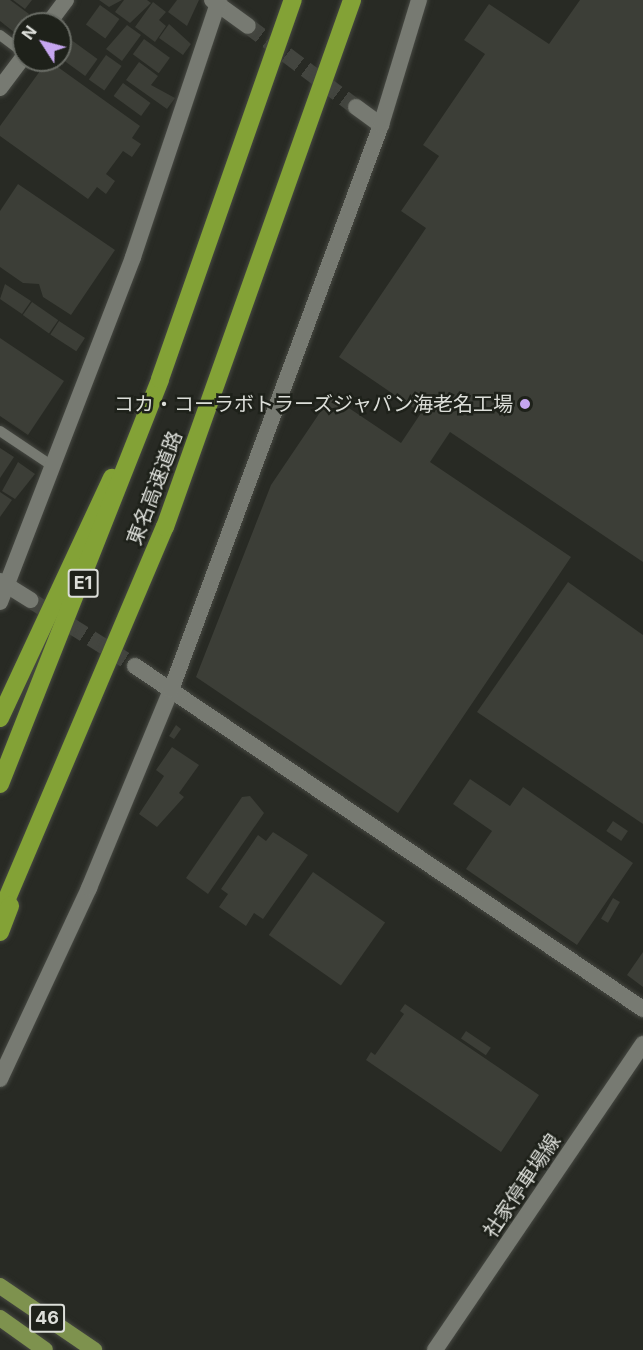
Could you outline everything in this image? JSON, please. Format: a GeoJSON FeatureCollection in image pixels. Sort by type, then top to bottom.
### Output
{"type":"FeatureCollection","features":[{"type":"Feature","properties":{"kind":"highway","name":"東名高速道路"},"geometry":{"type":"LineString","coordinates":[[0,784],[160,379],[293,0]]}},
{"type":"Feature","properties":{"kind":"highway","name":"東名高速道路"},"geometry":{"type":"LineString","coordinates":[[0,915],[37,837],[226,366],[352,0]]}},
{"type":"Feature","properties":{"kind":"highway"},"geometry":{"type":"LineString","coordinates":[[0,718],[160,379]]}},
{"type":"Feature","properties":{"kind":"highway"},"geometry":{"type":"LineString","coordinates":[[0,932],[37,837]]}},
{"type":"Feature","properties":{"kind":"main road","name":"46"},"geometry":{"type":"LineString","coordinates":[[0,1286],[94,1350]]}},
{"type":"Feature","properties":{"kind":"main road","name":"46"},"geometry":{"type":"LineString","coordinates":[[0,1318],[45,1350]]}},
{"type":"Feature","properties":{"kind":"street"},"geometry":{"type":"LineString","coordinates":[[0,1079],[89,888],[171,690],[381,125],[419,0]]}},
{"type":"Feature","properties":{"kind":"street"},"geometry":{"type":"LineString","coordinates":[[0,602],[4,584],[54,467],[133,256],[216,2],[248,26]]}},
{"type":"Feature","properties":{"kind":"street"},"geometry":{"type":"LineString","coordinates":[[0,88],[12,72]]}},
{"type":"Feature","properties":{"kind":"street"},"geometry":{"type":"LineString","coordinates":[[356,107],[381,125]]}},
{"type":"Feature","properties":{"kind":"street"},"geometry":{"type":"LineString","coordinates":[[4,584],[30,600]]}},
{"type":"Feature","properties":{"kind":"street"},"geometry":{"type":"LineString","coordinates":[[135,666],[643,1009]]}},
{"type":"Feature","properties":{"kind":"street","name":"社家停車場線"},"geometry":{"type":"LineString","coordinates":[[435,1350],[643,1044]]}},
{"type":"Feature","properties":{"kind":"lane"},"geometry":{"type":"LineString","coordinates":[[0,35],[12,45]]}},
{"type":"Feature","properties":{"kind":"lane"},"geometry":{"type":"LineString","coordinates":[[0,431],[54,467]]}},
{"type":"Feature","properties":{"kind":"building"},"geometry":{"type":"Polygon","coordinates":[[[0,0],[10,0],[26,12],[12,12],[12,31],[0,21],[0,0]]]}},
{"type":"Feature","properties":{"kind":"building"},"geometry":{"type":"Polygon","coordinates":[[[13,0],[32,0],[25,9],[13,0]]]}},
{"type":"Feature","properties":{"kind":"building"},"geometry":{"type":"Polygon","coordinates":[[[99,0],[122,0],[109,7],[99,0]]]}},
{"type":"Feature","properties":{"kind":"building"},"geometry":{"type":"Polygon","coordinates":[[[124,0],[147,0],[151,3],[130,23],[115,12],[124,0]]]}},
{"type":"Feature","properties":{"kind":"building"},"geometry":{"type":"Polygon","coordinates":[[[177,0],[199,0],[187,26],[168,12],[177,0]]]}},
{"type":"Feature","properties":{"kind":"building","name":"コカ・コーラボトラーズジャパン海老名工場"},"geometry":{"type":"Polygon","coordinates":[[[580,0],[643,0],[643,562],[450,432],[430,462],[571,557],[398,813],[196,677],[271,485],[331,396],[401,443],[421,413],[339,357],[426,228],[401,211],[439,156],[423,145],[485,54],[464,40],[489,4],[549,44],[580,0]]]}},
{"type":"Feature","properties":{"kind":"building"},"geometry":{"type":"Polygon","coordinates":[[[153,2],[166,12],[159,20],[166,26],[155,42],[135,27],[153,2]]]}},
{"type":"Feature","properties":{"kind":"building"},"geometry":{"type":"Polygon","coordinates":[[[100,5],[119,19],[105,39],[86,24],[100,5]]]}},
{"type":"Feature","properties":{"kind":"building"},"geometry":{"type":"Polygon","coordinates":[[[169,24],[191,44],[183,55],[159,38],[169,24]]]}},
{"type":"Feature","properties":{"kind":"building"},"geometry":{"type":"Polygon","coordinates":[[[127,25],[141,35],[122,61],[106,49],[127,25]]]}},
{"type":"Feature","properties":{"kind":"building"},"geometry":{"type":"Polygon","coordinates":[[[144,39],[170,58],[159,73],[133,54],[144,39]]]}},
{"type":"Feature","properties":{"kind":"building"},"geometry":{"type":"Polygon","coordinates":[[[72,40],[98,59],[85,76],[72,66],[72,40]]]}},
{"type":"Feature","properties":{"kind":"building"},"geometry":{"type":"Polygon","coordinates":[[[106,55],[122,66],[104,90],[89,80],[106,55]]]}},
{"type":"Feature","properties":{"kind":"building"},"geometry":{"type":"Polygon","coordinates":[[[139,62],[158,76],[151,85],[175,98],[167,109],[126,80],[139,62]]]}},
{"type":"Feature","properties":{"kind":"building"},"geometry":{"type":"Polygon","coordinates":[[[39,72],[65,72],[140,126],[132,138],[141,144],[132,157],[123,151],[106,174],[115,181],[106,194],[97,187],[88,199],[0,136],[0,126],[39,72]]]}},
{"type":"Feature","properties":{"kind":"building"},"geometry":{"type":"Polygon","coordinates":[[[123,83],[151,103],[141,116],[114,96],[123,83]]]}},
{"type":"Feature","properties":{"kind":"building"},"geometry":{"type":"Polygon","coordinates":[[[18,184],[115,250],[71,315],[43,297],[39,284],[23,283],[0,267],[0,211],[18,184]]]}},
{"type":"Feature","properties":{"kind":"building"},"geometry":{"type":"Polygon","coordinates":[[[5,284],[31,301],[22,314],[0,299],[5,284]]]}},
{"type":"Feature","properties":{"kind":"building"},"geometry":{"type":"Polygon","coordinates":[[[32,302],[58,320],[49,333],[23,315],[32,302]]]}},
{"type":"Feature","properties":{"kind":"building"},"geometry":{"type":"Polygon","coordinates":[[[59,321],[85,338],[76,351],[50,334],[59,321]]]}},
{"type":"Feature","properties":{"kind":"building"},"geometry":{"type":"Polygon","coordinates":[[[0,338],[64,381],[28,435],[0,416],[0,338]]]}},
{"type":"Feature","properties":{"kind":"building"},"geometry":{"type":"Polygon","coordinates":[[[0,448],[14,457],[0,478],[0,448]]]}},
{"type":"Feature","properties":{"kind":"building"},"geometry":{"type":"Polygon","coordinates":[[[18,462],[35,474],[15,499],[2,491],[18,462]]]}},
{"type":"Feature","properties":{"kind":"building"},"geometry":{"type":"Polygon","coordinates":[[[0,492],[12,500],[0,517],[0,492]]]}},
{"type":"Feature","properties":{"kind":"building"},"geometry":{"type":"Polygon","coordinates":[[[568,582],[643,635],[643,824],[477,712],[568,582]]]}},
{"type":"Feature","properties":{"kind":"building"},"geometry":{"type":"Polygon","coordinates":[[[176,725],[181,729],[174,739],[169,736],[176,725]]]}},
{"type":"Feature","properties":{"kind":"building"},"geometry":{"type":"Polygon","coordinates":[[[172,747],[199,765],[179,793],[184,797],[157,827],[139,814],[164,776],[156,770],[172,747]]]}},
{"type":"Feature","properties":{"kind":"building"},"geometry":{"type":"Polygon","coordinates":[[[470,779],[510,806],[523,787],[633,863],[577,945],[466,869],[492,831],[453,804],[470,779]]]}},
{"type":"Feature","properties":{"kind":"building"},"geometry":{"type":"Polygon","coordinates":[[[250,796],[264,813],[208,894],[186,878],[242,797],[250,796]]]}},
{"type":"Feature","properties":{"kind":"building"},"geometry":{"type":"Polygon","coordinates":[[[613,821],[628,831],[621,841],[606,831],[613,821]]]}},
{"type":"Feature","properties":{"kind":"building"},"geometry":{"type":"Polygon","coordinates":[[[273,832],[308,855],[263,919],[254,913],[246,926],[219,907],[228,894],[221,889],[258,835],[266,841],[273,832]]]}},
{"type":"Feature","properties":{"kind":"building"},"geometry":{"type":"Polygon","coordinates":[[[313,872],[385,922],[341,986],[269,935],[313,872]]]}},
{"type":"Feature","properties":{"kind":"building"},"geometry":{"type":"Polygon","coordinates":[[[613,898],[620,902],[608,923],[601,919],[613,898]]]}},
{"type":"Feature","properties":{"kind":"building"},"geometry":{"type":"Polygon","coordinates":[[[643,952],[643,987],[627,975],[643,952]]]}},
{"type":"Feature","properties":{"kind":"building"},"geometry":{"type":"Polygon","coordinates":[[[405,1004],[539,1095],[501,1152],[366,1060],[371,1052],[375,1055],[404,1014],[400,1011],[405,1004]]]}},
{"type":"Feature","properties":{"kind":"building"},"geometry":{"type":"Polygon","coordinates":[[[466,1031],[491,1048],[486,1055],[461,1038],[466,1031]]]}},
{"type":"Feature","properties":{"kind":"tunnel"},"geometry":{"type":"LineString","coordinates":[[248,26],[356,107]]}},
{"type":"Feature","properties":{"kind":"tunnel"},"geometry":{"type":"LineString","coordinates":[[30,600],[135,666]]}},
{"type":"Feature","properties":{"kind":"place","name":"コカ・コーラボトラーズジャパン海老名工場"},"geometry":{"type":"Point","coordinates":[525,404]}}]}
